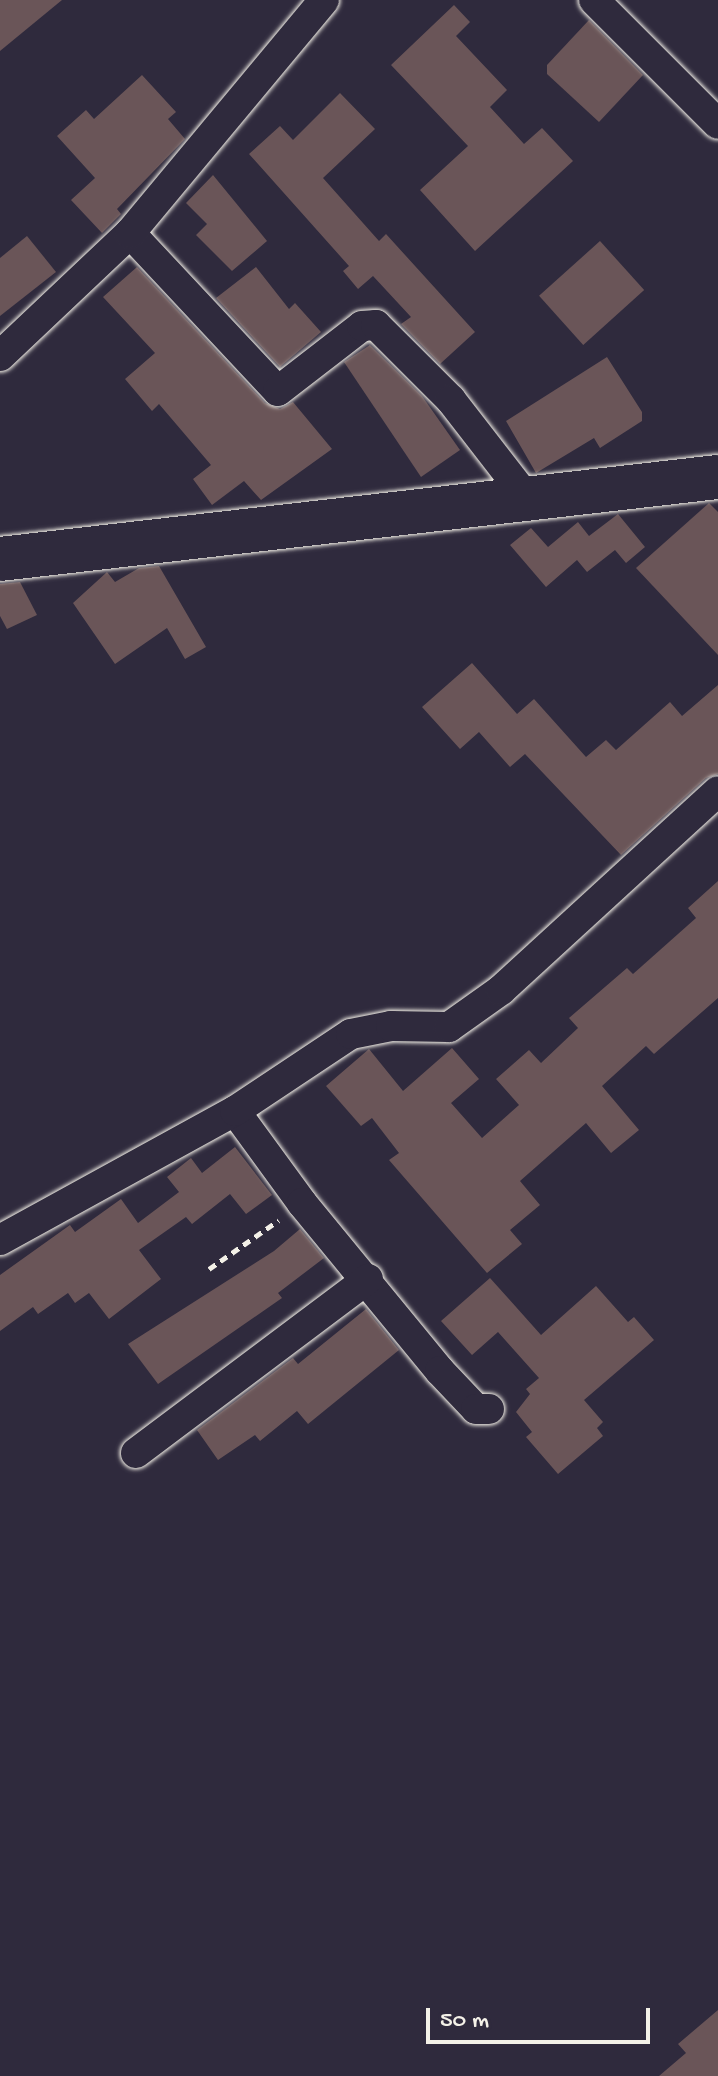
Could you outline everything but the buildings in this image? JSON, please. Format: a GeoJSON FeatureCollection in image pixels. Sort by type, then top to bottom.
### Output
{"type":"FeatureCollection","features":[{"type":"Feature","properties":{"kind":"street"},"geometry":{"type":"LineString","coordinates":[[0,356],[130,233],[324,0]]}},
{"type":"Feature","properties":{"kind":"street"},"geometry":{"type":"LineString","coordinates":[[594,0],[718,124]]}},
{"type":"Feature","properties":{"kind":"street"},"geometry":{"type":"LineString","coordinates":[[130,233],[278,391],[362,326],[376,325],[451,400],[527,498]]}},
{"type":"Feature","properties":{"kind":"street"},"geometry":{"type":"LineString","coordinates":[[1,557],[718,477]]}},
{"type":"Feature","properties":{"kind":"street"},"geometry":{"type":"LineString","coordinates":[[0,1240],[235,1111],[351,1034],[391,1026],[449,1027],[501,990],[718,791]]}},
{"type":"Feature","properties":{"kind":"street"},"geometry":{"type":"LineString","coordinates":[[235,1111],[302,1203],[368,1279],[440,1371],[476,1409],[489,1409]]}},
{"type":"Feature","properties":{"kind":"street"},"geometry":{"type":"LineString","coordinates":[[136,1453],[368,1279]]}},
{"type":"Feature","properties":{"kind":"path"},"geometry":{"type":"LineString","coordinates":[[209,1269],[302,1203]]}}]}
